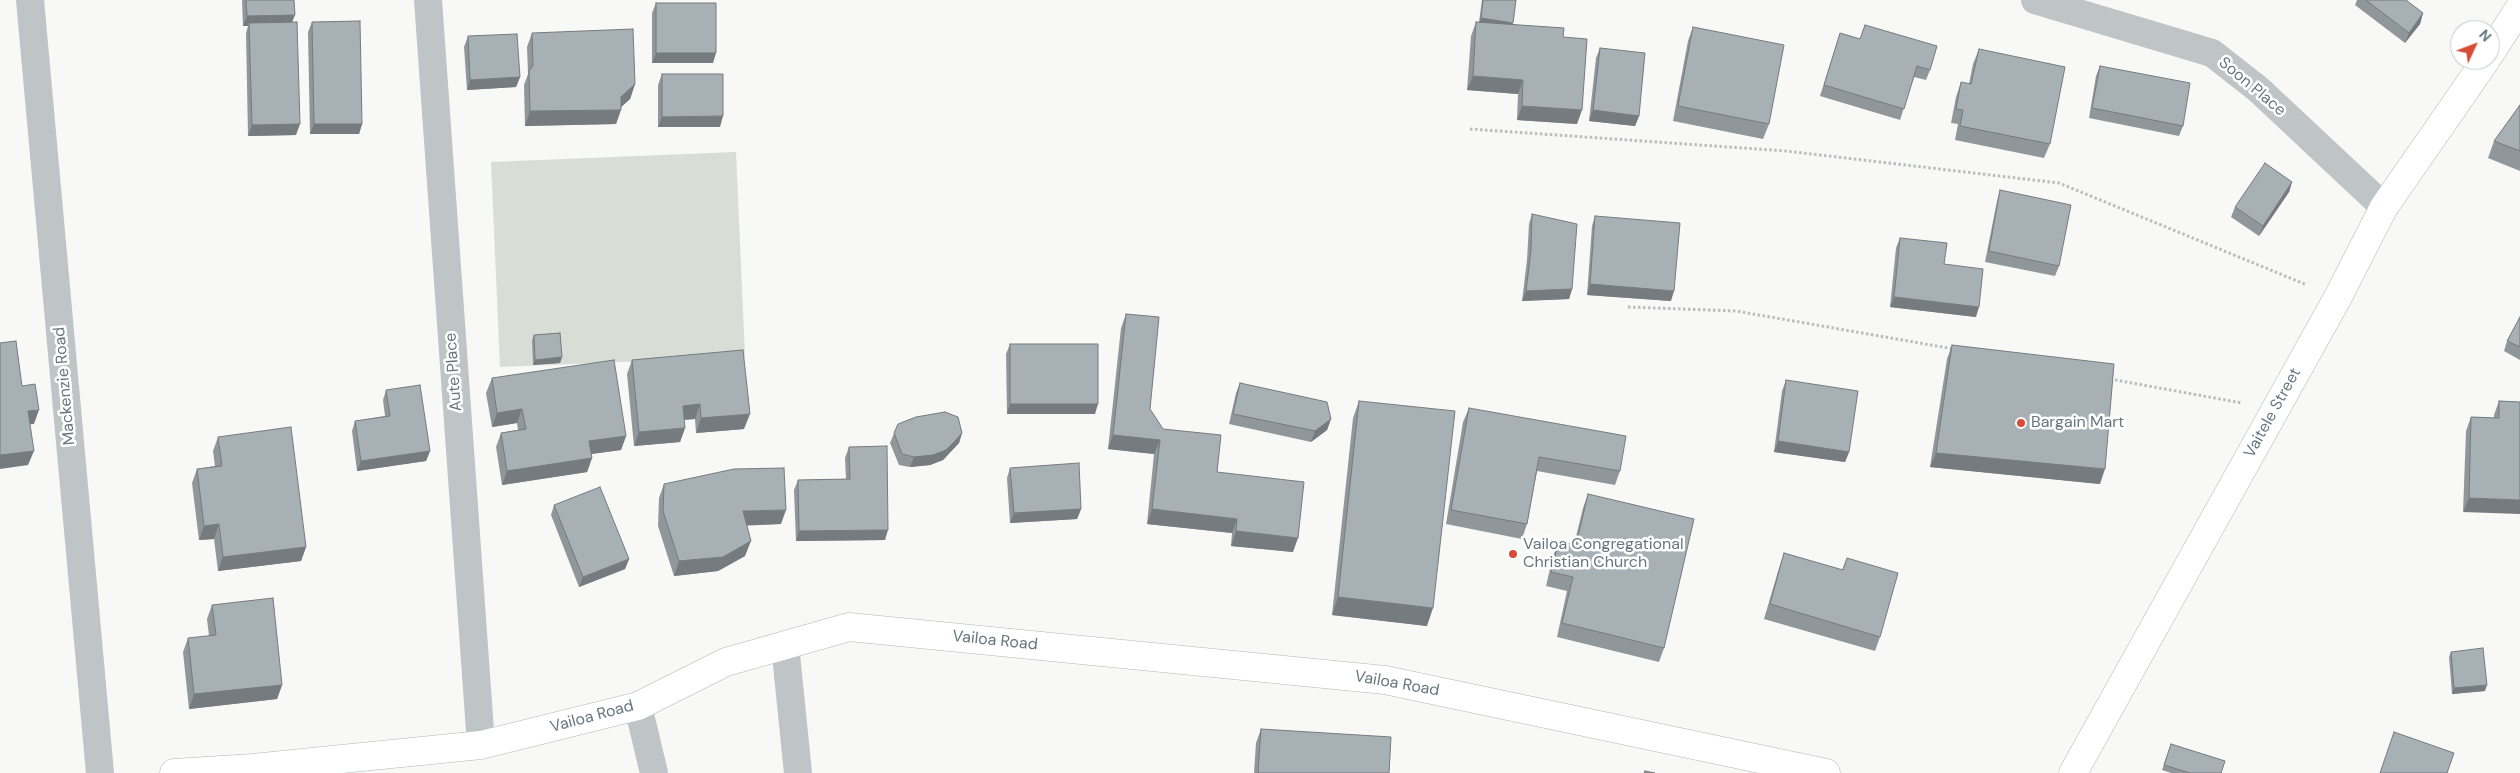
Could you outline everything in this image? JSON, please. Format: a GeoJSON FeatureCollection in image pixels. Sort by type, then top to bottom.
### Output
{"type":"FeatureCollection","features":[{"type":"Feature","properties":{"kind":"main road"},"geometry":{"type":"LineString","coordinates":[[2500,38],[2520,7]]}},
{"type":"Feature","properties":{"kind":"main road","name":"Vaitele Street"},"geometry":{"type":"LineString","coordinates":[[2073,773],[2338,298],[2384,207],[2479,70]]}},
{"type":"Feature","properties":{"kind":"main road","name":"Vailoa Road"},"geometry":{"type":"LineString","coordinates":[[174,773],[253,768],[481,745],[638,706],[726,662],[849,627],[1385,680],[1826,773]]}},
{"type":"Feature","properties":{"kind":"street","name":"Mackenzie Road"},"geometry":{"type":"LineString","coordinates":[[30,0],[100,773]]}},
{"type":"Feature","properties":{"kind":"street","name":"Aute Place"},"geometry":{"type":"LineString","coordinates":[[428,0],[481,745]]}},
{"type":"Feature","properties":{"kind":"street","name":"Soon Place"},"geometry":{"type":"LineString","coordinates":[[2035,0],[2212,53],[2258,89],[2384,207]]}},
{"type":"Feature","properties":{"kind":"street"},"geometry":{"type":"LineString","coordinates":[[785,645],[798,773]]}},
{"type":"Feature","properties":{"kind":"street"},"geometry":{"type":"LineString","coordinates":[[638,706],[654,773]]}},
{"type":"Feature","properties":{"kind":"path"},"geometry":{"type":"LineString","coordinates":[[1470,129],[1786,151],[2059,183],[2338,298]]}},
{"type":"Feature","properties":{"kind":"path"},"geometry":{"type":"LineString","coordinates":[[1628,307],[1736,311],[1963,351]]}},
{"type":"Feature","properties":{"kind":"path"},"geometry":{"type":"LineString","coordinates":[[2109,378],[2275,410]]}},
{"type":"Feature","properties":{"kind":"shaded area"},"geometry":{"type":"Polygon","coordinates":[[[736,152],[745,357],[500,367],[491,162],[736,152]]]}},
{"type":"Feature","properties":{"kind":"building"},"geometry":{"type":"Polygon","coordinates":[[[246,0],[294,0],[295,15],[247,16],[246,0]]]}},
{"type":"Feature","properties":{"kind":"building"},"geometry":{"type":"Polygon","coordinates":[[[1483,0],[1516,0],[1513,23],[1481,18],[1483,0]]]}},
{"type":"Feature","properties":{"kind":"building"},"geometry":{"type":"Polygon","coordinates":[[[2366,0],[2406,0],[2423,13],[2409,33],[2366,0]]]}},
{"type":"Feature","properties":{"kind":"building"},"geometry":{"type":"Polygon","coordinates":[[[656,3],[716,3],[716,53],[656,53],[656,3]]]}},
{"type":"Feature","properties":{"kind":"building"},"geometry":{"type":"Polygon","coordinates":[[[360,21],[362,124],[314,124],[312,22],[360,21]]]}},
{"type":"Feature","properties":{"kind":"building"},"geometry":{"type":"Polygon","coordinates":[[[297,22],[300,124],[252,125],[249,23],[297,22]]]}},
{"type":"Feature","properties":{"kind":"building"},"geometry":{"type":"Polygon","coordinates":[[[1476,22],[1564,28],[1563,37],[1587,39],[1582,110],[1522,106],[1523,80],[1473,76],[1476,22]]]}},
{"type":"Feature","properties":{"kind":"building"},"geometry":{"type":"Polygon","coordinates":[[[1865,25],[1937,46],[1930,70],[1917,66],[1904,109],[1824,85],[1840,33],[1860,39],[1865,25]]]}},
{"type":"Feature","properties":{"kind":"building"},"geometry":{"type":"Polygon","coordinates":[[[1693,27],[1784,45],[1769,124],[1678,106],[1693,27]]]}},
{"type":"Feature","properties":{"kind":"building"},"geometry":{"type":"Polygon","coordinates":[[[633,29],[635,84],[621,97],[621,110],[530,111],[529,71],[533,66],[532,33],[633,29]]]}},
{"type":"Feature","properties":{"kind":"building"},"geometry":{"type":"Polygon","coordinates":[[[517,34],[520,77],[470,80],[468,36],[517,34]]]}},
{"type":"Feature","properties":{"kind":"building"},"geometry":{"type":"Polygon","coordinates":[[[1600,48],[1645,53],[1639,116],[1593,110],[1600,48]]]}},
{"type":"Feature","properties":{"kind":"building"},"geometry":{"type":"Polygon","coordinates":[[[1979,49],[2065,67],[2050,144],[1960,126],[1963,110],[1956,109],[1961,82],[1971,84],[1979,49]]]}},
{"type":"Feature","properties":{"kind":"building"},"geometry":{"type":"Polygon","coordinates":[[[2100,66],[2190,83],[2183,126],[2092,108],[2100,66]]]}},
{"type":"Feature","properties":{"kind":"building"},"geometry":{"type":"Polygon","coordinates":[[[662,74],[723,74],[723,116],[662,117],[662,74]]]}},
{"type":"Feature","properties":{"kind":"building"},"geometry":{"type":"Polygon","coordinates":[[[2520,105],[2520,151],[2494,141],[2520,105]]]}},
{"type":"Feature","properties":{"kind":"building"},"geometry":{"type":"Polygon","coordinates":[[[2265,163],[2292,182],[2263,226],[2235,207],[2265,163]]]}},
{"type":"Feature","properties":{"kind":"building"},"geometry":{"type":"Polygon","coordinates":[[[2000,190],[2071,205],[2059,266],[1989,251],[2000,190]]]}},
{"type":"Feature","properties":{"kind":"building"},"geometry":{"type":"Polygon","coordinates":[[[1532,214],[1577,224],[1572,289],[1526,291],[1531,250],[1532,214]]]}},
{"type":"Feature","properties":{"kind":"building"},"geometry":{"type":"Polygon","coordinates":[[[1595,216],[1680,223],[1674,291],[1590,284],[1595,216]]]}},
{"type":"Feature","properties":{"kind":"building"},"geometry":{"type":"Polygon","coordinates":[[[1900,238],[1947,243],[1944,264],[1983,269],[1979,307],[1894,297],[1900,238]]]}},
{"type":"Feature","properties":{"kind":"building"},"geometry":{"type":"Polygon","coordinates":[[[1126,314],[1159,317],[1150,409],[1163,429],[1221,435],[1217,472],[1304,482],[1298,538],[1236,531],[1237,519],[1152,509],[1160,440],[1113,435],[1126,314]]]}},
{"type":"Feature","properties":{"kind":"building"},"geometry":{"type":"Polygon","coordinates":[[[2520,317],[2520,347],[2507,341],[2520,317]]]}},
{"type":"Feature","properties":{"kind":"building"},"geometry":{"type":"Polygon","coordinates":[[[560,333],[562,357],[535,360],[534,335],[560,333]]]}},
{"type":"Feature","properties":{"kind":"building"},"geometry":{"type":"Polygon","coordinates":[[[16,341],[22,386],[35,384],[39,410],[28,411],[34,451],[0,455],[0,343],[16,341]]]}},
{"type":"Feature","properties":{"kind":"building"},"geometry":{"type":"Polygon","coordinates":[[[1010,344],[1098,344],[1098,404],[1010,404],[1010,344]]]}},
{"type":"Feature","properties":{"kind":"building","name":"Bargain Mart"},"geometry":{"type":"Polygon","coordinates":[[[1952,345],[2114,364],[2105,469],[1936,453],[1952,345]]]}},
{"type":"Feature","properties":{"kind":"building"},"geometry":{"type":"Polygon","coordinates":[[[743,350],[750,414],[701,418],[700,404],[683,406],[685,428],[639,432],[632,360],[743,350]]]}},
{"type":"Feature","properties":{"kind":"building"},"geometry":{"type":"Polygon","coordinates":[[[614,360],[626,436],[589,441],[592,458],[507,471],[501,433],[526,429],[522,409],[497,413],[492,378],[614,360]]]}},
{"type":"Feature","properties":{"kind":"building"},"geometry":{"type":"Polygon","coordinates":[[[1786,380],[1858,391],[1849,452],[1778,441],[1786,380]]]}},
{"type":"Feature","properties":{"kind":"building"},"geometry":{"type":"Polygon","coordinates":[[[1240,383],[1327,402],[1331,419],[1315,431],[1233,414],[1240,383]]]}},
{"type":"Feature","properties":{"kind":"building"},"geometry":{"type":"Polygon","coordinates":[[[420,385],[430,451],[361,461],[355,421],[390,416],[386,390],[420,385]]]}},
{"type":"Feature","properties":{"kind":"building"},"geometry":{"type":"Polygon","coordinates":[[[1359,401],[1455,411],[1433,608],[1338,597],[1359,401]]]}},
{"type":"Feature","properties":{"kind":"building"},"geometry":{"type":"Polygon","coordinates":[[[2499,401],[2520,402],[2520,500],[2469,498],[2471,417],[2499,418],[2499,401]]]}},
{"type":"Feature","properties":{"kind":"building"},"geometry":{"type":"Polygon","coordinates":[[[1469,408],[1626,436],[1620,471],[1539,457],[1527,524],[1451,510],[1469,408]]]}},
{"type":"Feature","properties":{"kind":"building"},"geometry":{"type":"Polygon","coordinates":[[[945,412],[958,417],[962,433],[946,450],[933,455],[914,457],[902,454],[894,433],[898,424],[916,417],[945,412]]]}},
{"type":"Feature","properties":{"kind":"building"},"geometry":{"type":"Polygon","coordinates":[[[291,427],[306,547],[223,557],[219,524],[204,526],[197,469],[222,466],[218,437],[291,427]]]}},
{"type":"Feature","properties":{"kind":"building"},"geometry":{"type":"Polygon","coordinates":[[[887,446],[888,530],[799,531],[798,480],[850,479],[849,447],[887,446]]]}},
{"type":"Feature","properties":{"kind":"building"},"geometry":{"type":"Polygon","coordinates":[[[1079,463],[1081,509],[1014,513],[1010,468],[1079,463]]]}},
{"type":"Feature","properties":{"kind":"building"},"geometry":{"type":"Polygon","coordinates":[[[784,468],[786,510],[743,511],[751,541],[723,557],[679,561],[663,511],[664,484],[734,469],[784,468]]]}},
{"type":"Feature","properties":{"kind":"building"},"geometry":{"type":"Polygon","coordinates":[[[600,487],[629,559],[583,577],[554,505],[600,487]]]}},
{"type":"Feature","properties":{"kind":"building"},"geometry":{"type":"Polygon","coordinates":[[[1588,494],[1694,519],[1664,648],[1562,623],[1573,577],[1551,572],[1559,541],[1576,545],[1588,494]]]}},
{"type":"Feature","properties":{"kind":"building"},"geometry":{"type":"Polygon","coordinates":[[[1784,553],[1843,570],[1847,558],[1898,573],[1880,637],[1770,604],[1784,553]]]}},
{"type":"Feature","properties":{"kind":"building"},"geometry":{"type":"Polygon","coordinates":[[[273,598],[282,685],[194,694],[188,638],[216,635],[212,605],[273,598]]]}},
{"type":"Feature","properties":{"kind":"building"},"geometry":{"type":"Polygon","coordinates":[[[2483,648],[2487,685],[2454,688],[2451,652],[2483,648]]]}},
{"type":"Feature","properties":{"kind":"building"},"geometry":{"type":"Polygon","coordinates":[[[1261,729],[1391,737],[1389,773],[1258,773],[1261,729]]]}},
{"type":"Feature","properties":{"kind":"building"},"geometry":{"type":"Polygon","coordinates":[[[2394,732],[2454,753],[2447,773],[2380,773],[2394,732]]]}},
{"type":"Feature","properties":{"kind":"building"},"geometry":{"type":"Polygon","coordinates":[[[2171,744],[2225,761],[2221,773],[2190,773],[2164,765],[2171,744]]]}},
{"type":"Feature","properties":{"kind":"place","name":"Bargain Mart"},"geometry":{"type":"Point","coordinates":[2021,423]}},
{"type":"Feature","properties":{"kind":"place","name":"Vailoa Congregational Christian Church"},"geometry":{"type":"Point","coordinates":[1513,554]}}]}
